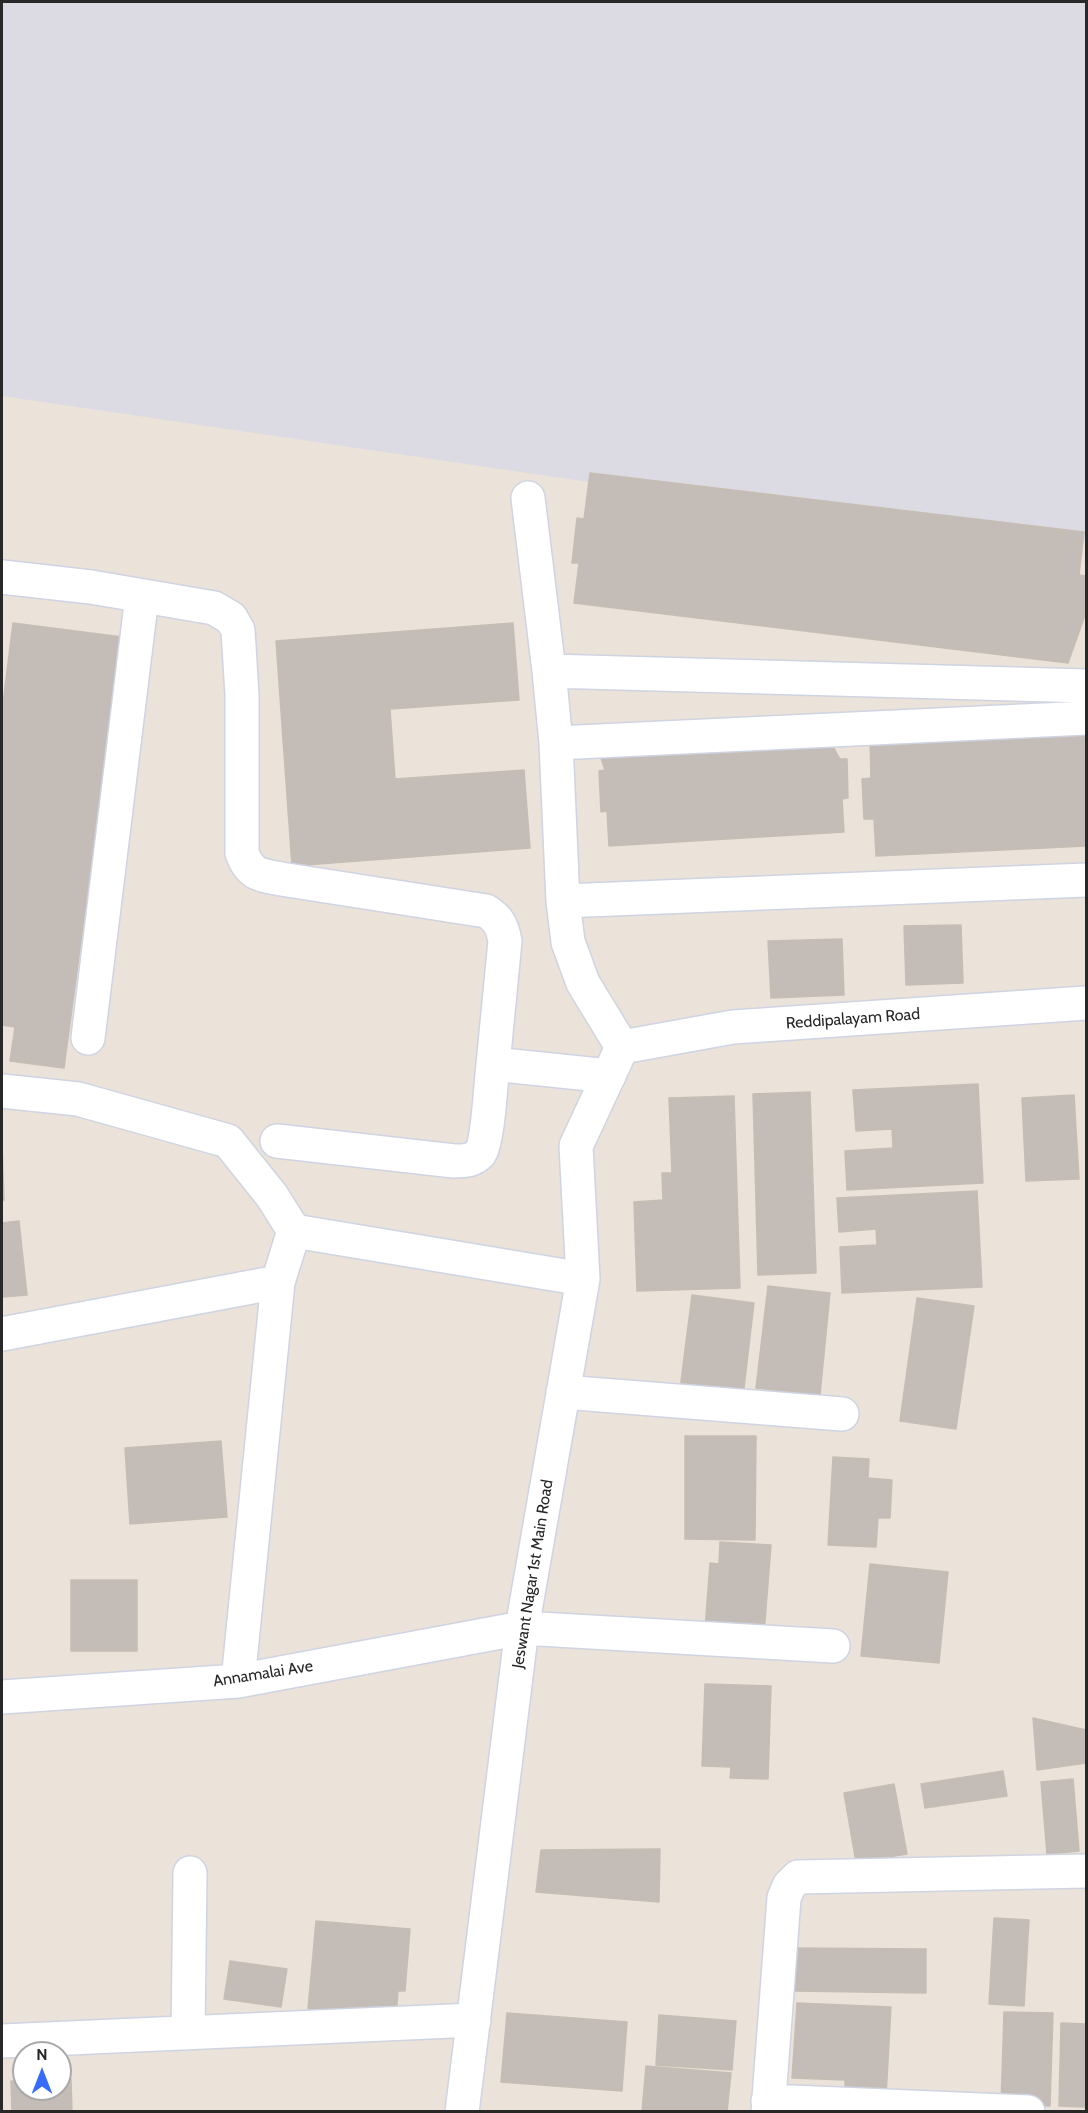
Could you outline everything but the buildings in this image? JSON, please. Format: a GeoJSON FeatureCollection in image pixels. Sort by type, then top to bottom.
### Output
{"type":"FeatureCollection","features":[{"type":"Feature","properties":{"kind":"street"},"geometry":{"type":"LineString","coordinates":[[528,498],[556,743],[563,901],[568,942],[615,1061]]}},
{"type":"Feature","properties":{"kind":"street"},"geometry":{"type":"LineString","coordinates":[[2,577],[91,587],[214,608],[231,618],[237,630],[242,695],[242,853],[245,862],[253,872],[282,879],[486,911],[497,918],[503,928],[505,941],[493,1064],[481,1152],[471,1161],[454,1161],[277,1141]]}},
{"type":"Feature","properties":{"kind":"street"},"geometry":{"type":"LineString","coordinates":[[87,1038],[142,596]]}},
{"type":"Feature","properties":{"kind":"street"},"geometry":{"type":"LineString","coordinates":[[549,671],[1086,686]]}},
{"type":"Feature","properties":{"kind":"street"},"geometry":{"type":"LineString","coordinates":[[556,743],[1086,718]]}},
{"type":"Feature","properties":{"kind":"street"},"geometry":{"type":"LineString","coordinates":[[563,901],[1086,880]]}},
{"type":"Feature","properties":{"kind":"street","name":"Reddipalayam Road"},"geometry":{"type":"LineString","coordinates":[[493,1064],[615,1061],[733,1027],[1086,1003]]}},
{"type":"Feature","properties":{"kind":"street","name":"Jeswant Nagar 1st Main Road"},"geometry":{"type":"LineString","coordinates":[[462,2112],[522,1628],[583,1279],[576,1146],[615,1061]]}},
{"type":"Feature","properties":{"kind":"street"},"geometry":{"type":"LineString","coordinates":[[2,1091],[78,1099],[228,1142],[272,1196],[294,1231],[583,1279]]}},
{"type":"Feature","properties":{"kind":"street"},"geometry":{"type":"LineString","coordinates":[[237,1681],[278,1282],[294,1231]]}},
{"type":"Feature","properties":{"kind":"street"},"geometry":{"type":"LineString","coordinates":[[2,1334],[278,1282]]}},
{"type":"Feature","properties":{"kind":"street"},"geometry":{"type":"LineString","coordinates":[[563,1392],[842,1414]]}},
{"type":"Feature","properties":{"kind":"street","name":"Annamalai Ave"},"geometry":{"type":"LineString","coordinates":[[2,1696],[237,1681],[522,1628],[833,1646]]}},
{"type":"Feature","properties":{"kind":"street"},"geometry":{"type":"LineString","coordinates":[[1028,2112],[768,2106],[784,1898],[789,1886],[798,1876],[1086,1870]]}},
{"type":"Feature","properties":{"kind":"street"},"geometry":{"type":"LineString","coordinates":[[188,2033],[190,1873]]}},
{"type":"Feature","properties":{"kind":"street"},"geometry":{"type":"LineString","coordinates":[[2,2041],[474,2020]]}},
{"type":"Feature","properties":{"kind":"shaded area"},"geometry":{"type":"Polygon","coordinates":[[[2,2],[1086,2],[1086,540],[1032,547],[2,396],[2,2]]]}}]}
